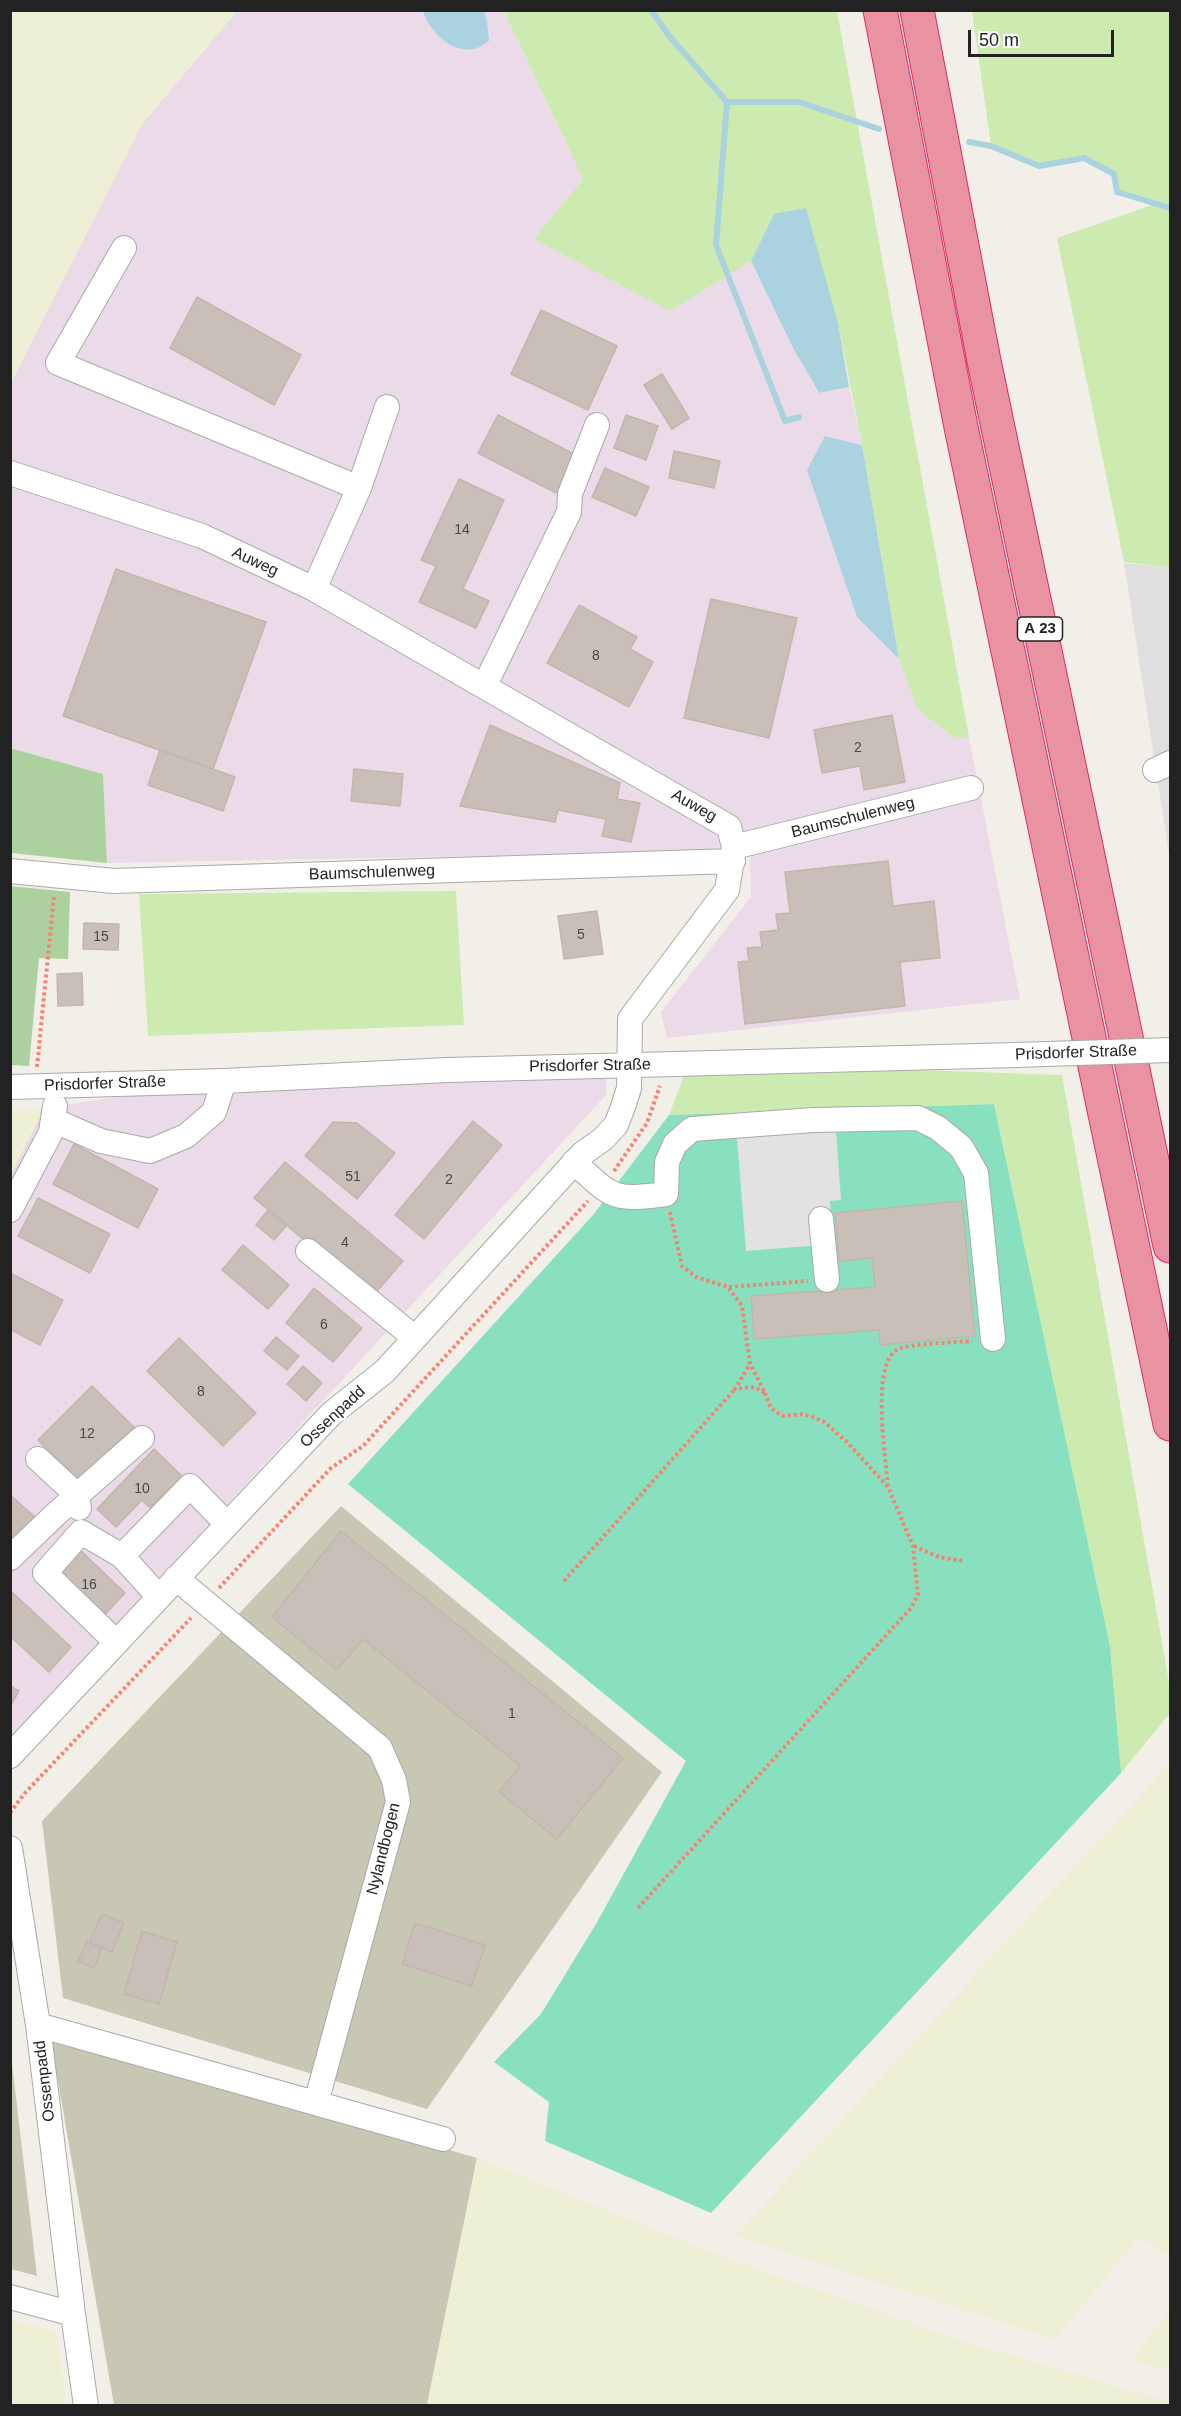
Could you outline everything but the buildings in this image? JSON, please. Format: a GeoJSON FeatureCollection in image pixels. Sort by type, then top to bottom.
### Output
{"type":"FeatureCollection","features":[{"type":"Feature","properties":{"kind":"highway","name":"A 23"},"geometry":{"type":"LineString","coordinates":[[880,10],[965,450],[1170,1424]]}},
{"type":"Feature","properties":{"kind":"highway","name":"A 23"},"geometry":{"type":"LineString","coordinates":[[917,10],[984,361],[1170,1246]]}},
{"type":"Feature","properties":{"kind":"street"},"geometry":{"type":"LineString","coordinates":[[124,249],[58,363],[359,488]]}},
{"type":"Feature","properties":{"kind":"street"},"geometry":{"type":"LineString","coordinates":[[314,589],[359,488],[387,407]]}},
{"type":"Feature","properties":{"kind":"street"},"geometry":{"type":"LineString","coordinates":[[485,686],[569,512],[570,494],[597,425]]}},
{"type":"Feature","properties":{"kind":"street","name":"Auweg"},"geometry":{"type":"LineString","coordinates":[[10,472],[202,536],[314,589],[729,827],[734,854]]}},
{"type":"Feature","properties":{"kind":"street","name":"Baumschulenweg"},"geometry":{"type":"LineString","coordinates":[[10,871],[114,881],[734,854],[971,788]]}},
{"type":"Feature","properties":{"kind":"street"},"geometry":{"type":"LineString","coordinates":[[628,1066],[630,1018],[727,890],[734,854]]}},
{"type":"Feature","properties":{"kind":"street","name":"Prisdorfer Straße"},"geometry":{"type":"LineString","coordinates":[[10,1087],[224,1081],[447,1070],[1170,1050]]}},
{"type":"Feature","properties":{"kind":"street","name":"Ossenpadd"},"geometry":{"type":"LineString","coordinates":[[10,1756],[332,1414],[385,1371],[574,1162],[603,1139],[616,1125],[629,1088],[628,1066]]}},
{"type":"Feature","properties":{"kind":"street"},"geometry":{"type":"LineString","coordinates":[[53,1119],[101,1141],[150,1151],[186,1136],[214,1112],[224,1081]]}},
{"type":"Feature","properties":{"kind":"street"},"geometry":{"type":"LineString","coordinates":[[10,1210],[51,1132],[53,1119],[46,1086]]}},
{"type":"Feature","properties":{"kind":"street"},"geometry":{"type":"LineString","coordinates":[[574,1162],[610,1194],[621,1197],[666,1194],[668,1162],[675,1144],[692,1129],[813,1120],[918,1118],[938,1128],[961,1147],[976,1173],[993,1339]]}},
{"type":"Feature","properties":{"kind":"street"},"geometry":{"type":"LineString","coordinates":[[821,1219],[827,1280]]}},
{"type":"Feature","properties":{"kind":"street"},"geometry":{"type":"LineString","coordinates":[[308,1251],[415,1338]]}},
{"type":"Feature","properties":{"kind":"street"},"geometry":{"type":"LineString","coordinates":[[10,1558],[142,1438]]}},
{"type":"Feature","properties":{"kind":"street"},"geometry":{"type":"LineString","coordinates":[[38,1459],[77,1495],[81,1532],[45,1573],[116,1642]]}},
{"type":"Feature","properties":{"kind":"street"},"geometry":{"type":"LineString","coordinates":[[122,1556],[190,1486],[227,1524]]}},
{"type":"Feature","properties":{"kind":"street"},"geometry":{"type":"LineString","coordinates":[[81,1532],[122,1556],[159,1597]]}},
{"type":"Feature","properties":{"kind":"street","name":"Nylandbogen"},"geometry":{"type":"LineString","coordinates":[[176,1578],[380,1748],[394,1780],[398,1802],[316,2103]]}},
{"type":"Feature","properties":{"kind":"street","name":"Ossenpadd"},"geometry":{"type":"LineString","coordinates":[[10,1848],[38,2025],[86,2406]]}},
{"type":"Feature","properties":{"kind":"street"},"geometry":{"type":"LineString","coordinates":[[38,2025],[443,2139]]}},
{"type":"Feature","properties":{"kind":"street"},"geometry":{"type":"LineString","coordinates":[[10,2297],[73,2314]]}},
{"type":"Feature","properties":{"kind":"path"},"geometry":{"type":"LineString","coordinates":[[46,1086],[56,875]]}},
{"type":"Feature","properties":{"kind":"path"},"geometry":{"type":"LineString","coordinates":[[10,1813],[24,1794],[331,1468],[363,1446],[601,1187],[630,1150],[647,1123],[658,1095],[665,1064]]}},
{"type":"Feature","properties":{"kind":"path"},"geometry":{"type":"LineString","coordinates":[[666,1194],[682,1266],[696,1277],[728,1287],[827,1280]]}},
{"type":"Feature","properties":{"kind":"path"},"geometry":{"type":"LineString","coordinates":[[728,1287],[742,1306],[750,1364],[771,1408],[782,1416],[804,1414],[823,1421],[847,1442],[888,1486]]}},
{"type":"Feature","properties":{"kind":"path"},"geometry":{"type":"LineString","coordinates":[[638,1908],[911,1608],[918,1595],[913,1546],[888,1486],[881,1393],[884,1368],[889,1356],[899,1348],[993,1339]]}},
{"type":"Feature","properties":{"kind":"path"},"geometry":{"type":"LineString","coordinates":[[564,1581],[735,1389],[750,1364]]}},
{"type":"Feature","properties":{"kind":"path"},"geometry":{"type":"LineString","coordinates":[[735,1389],[754,1387],[765,1393]]}},
{"type":"Feature","properties":{"kind":"path"},"geometry":{"type":"LineString","coordinates":[[913,1546],[939,1557],[963,1561]]}},
{"type":"Feature","properties":{"kind":"shaded area"},"geometry":{"type":"Polygon","coordinates":[[[11,10],[237,11],[142,124],[11,383],[11,10]]]}},
{"type":"Feature","properties":{"kind":"shaded area"},"geometry":{"type":"Polygon","coordinates":[[[237,11],[504,11],[583,179],[535,239],[670,310],[751,261],[793,348],[818,393],[849,387],[862,445],[825,437],[857,617],[899,659],[917,709],[953,737],[969,737],[1020,999],[667,1038],[661,1012],[751,897],[750,851],[107,863],[103,774],[11,748],[10,383],[142,124],[237,11]]]}},
{"type":"Feature","properties":{"kind":"shaded area"},"geometry":{"type":"Polygon","coordinates":[[[1124,563],[1170,568],[1170,861],[1124,563]]]}},
{"type":"Feature","properties":{"kind":"shaded area"},"geometry":{"type":"Polygon","coordinates":[[[606,1062],[606,1095],[11,1738],[11,1174],[44,1108],[223,1081],[606,1062]]]}},
{"type":"Feature","properties":{"kind":"shaded area"},"geometry":{"type":"Polygon","coordinates":[[[44,1108],[14,1167],[11,1174],[11,1110],[44,1108]]]}},
{"type":"Feature","properties":{"kind":"shaded area"},"geometry":{"type":"Polygon","coordinates":[[[836,1130],[841,1200],[830,1201],[833,1244],[746,1251],[737,1138],[836,1130]]]}},
{"type":"Feature","properties":{"kind":"shaded area"},"geometry":{"type":"Polygon","coordinates":[[[341,1506],[662,1772],[427,2109],[63,1998],[42,1821],[341,1506]]]}},
{"type":"Feature","properties":{"kind":"shaded area"},"geometry":{"type":"Polygon","coordinates":[[[1170,1763],[1170,2258],[1139,2237],[1055,2340],[735,2236],[1170,1763]]]}},
{"type":"Feature","properties":{"kind":"shaded area"},"geometry":{"type":"Polygon","coordinates":[[[50,2035],[477,2158],[427,2405],[114,2405],[50,2035]]]}},
{"type":"Feature","properties":{"kind":"shaded area"},"geometry":{"type":"Polygon","coordinates":[[[11,2055],[37,2276],[11,2269],[11,2055]]]}},
{"type":"Feature","properties":{"kind":"shaded area"},"geometry":{"type":"Polygon","coordinates":[[[477,2158],[721,2256],[967,2342],[1170,2402],[1170,2405],[427,2405],[477,2158]]]}},
{"type":"Feature","properties":{"kind":"shaded area"},"geometry":{"type":"Polygon","coordinates":[[[1170,2308],[1170,2370],[1132,2361],[1170,2308]]]}},
{"type":"Feature","properties":{"kind":"shaded area"},"geometry":{"type":"Polygon","coordinates":[[[11,2320],[56,2331],[67,2405],[11,2405],[11,2320]]]}},
{"type":"Feature","properties":{"kind":"green space"},"geometry":{"type":"Polygon","coordinates":[[[504,11],[837,11],[969,737],[953,737],[917,709],[899,659],[862,445],[838,323],[774,214],[751,261],[670,311],[534,239],[583,179],[504,11]]]}},
{"type":"Feature","properties":{"kind":"green space"},"geometry":{"type":"Polygon","coordinates":[[[972,11],[1170,11],[1170,568],[1124,562],[1057,238],[1155,204],[1117,192],[1113,174],[1084,158],[1039,166],[991,146],[972,11]]]}},
{"type":"Feature","properties":{"kind":"green space"},"geometry":{"type":"Polygon","coordinates":[[[10,748],[103,774],[107,863],[11,853],[10,748]]]}},
{"type":"Feature","properties":{"kind":"green space"},"geometry":{"type":"Polygon","coordinates":[[[10,886],[70,892],[68,959],[39,958],[29,1066],[11,1065],[10,886]]]}},
{"type":"Feature","properties":{"kind":"green space"},"geometry":{"type":"Polygon","coordinates":[[[456,891],[464,1025],[148,1036],[139,894],[456,891]]]}},
{"type":"Feature","properties":{"kind":"green space"},"geometry":{"type":"Polygon","coordinates":[[[689,1062],[1062,1075],[1170,1688],[1170,1713],[1121,1773],[1110,1646],[994,1104],[669,1115],[689,1062]]]}},
{"type":"Feature","properties":{"kind":"green space"},"geometry":{"type":"Polygon","coordinates":[[[994,1104],[1110,1646],[1121,1773],[711,2213],[545,2141],[549,2102],[494,2062],[541,2014],[596,1924],[686,1761],[348,1484],[593,1215],[669,1115],[994,1104]]]}},
{"type":"Feature","properties":{"kind":"water"},"geometry":{"type":"Polygon","coordinates":[[[423,11],[484,11],[489,41],[468,50],[451,45],[436,34],[423,11]]]}},
{"type":"Feature","properties":{"kind":"water"},"geometry":{"type":"Polygon","coordinates":[[[806,208],[838,323],[849,387],[819,393],[793,348],[751,261],[774,214],[806,208]]]}},
{"type":"Feature","properties":{"kind":"water"},"geometry":{"type":"Polygon","coordinates":[[[825,436],[862,445],[899,659],[857,617],[807,470],[825,436]]]}},
{"type":"Feature","properties":{"kind":"waterway"},"geometry":{"type":"LineString","coordinates":[[651,10],[670,37],[727,102],[716,245],[785,421],[799,417]]}},
{"type":"Feature","properties":{"kind":"waterway"},"geometry":{"type":"LineString","coordinates":[[727,102],[799,102],[879,129]]}},
{"type":"Feature","properties":{"kind":"waterway"},"geometry":{"type":"LineString","coordinates":[[969,142],[991,146],[1039,166],[1084,158],[1114,174],[1117,192],[1170,208]]}}]}
